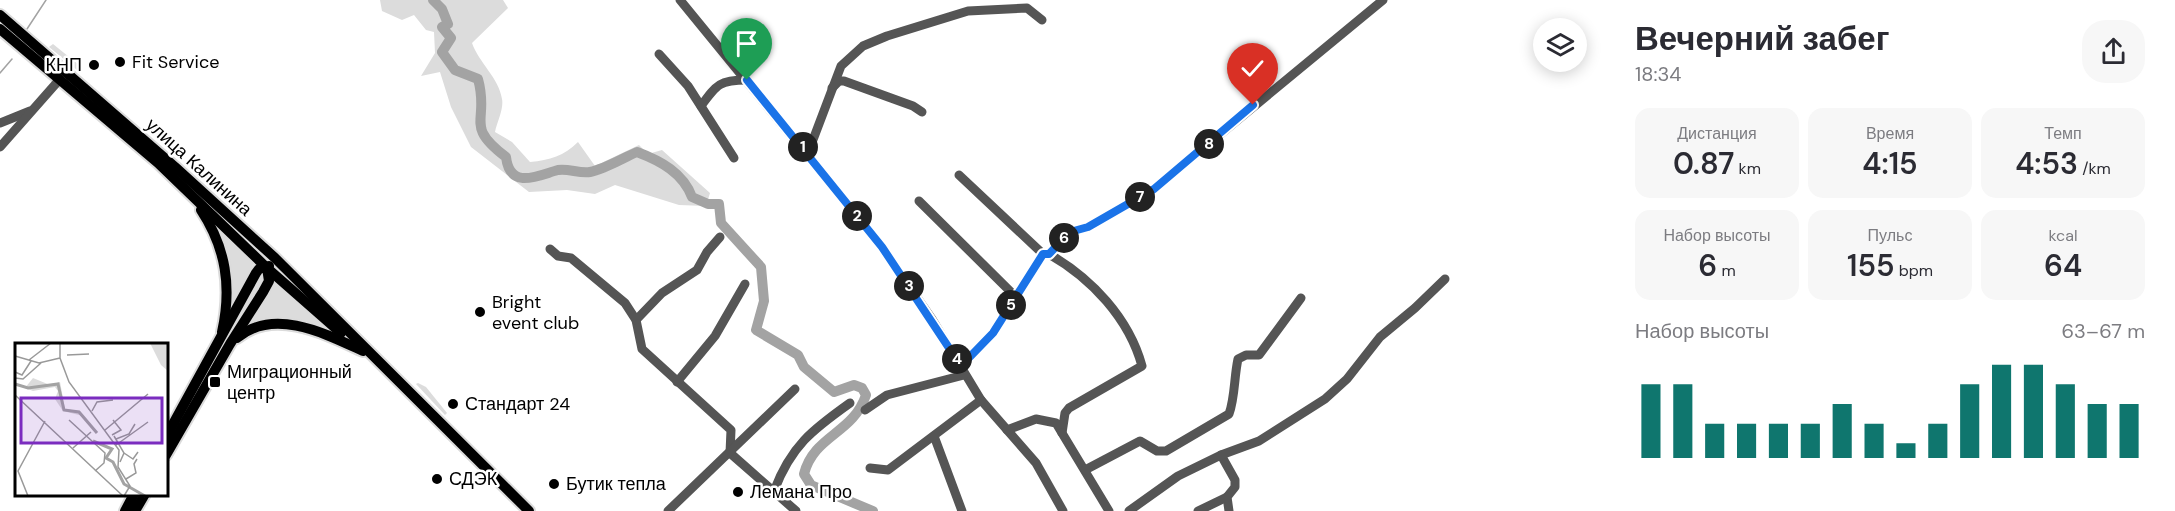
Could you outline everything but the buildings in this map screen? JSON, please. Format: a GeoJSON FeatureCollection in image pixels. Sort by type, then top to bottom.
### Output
{"type":"FeatureCollection","features":[{"type":"Feature","properties":{"kind":"main road","name":"улица Калинина"},"geometry":{"type":"LineString","coordinates":[[2,25],[267,268],[323,318],[368,353]]}},
{"type":"Feature","properties":{"kind":"main road","name":"улица Калинина"},"geometry":{"type":"LineString","coordinates":[[2,25],[175,166],[275,258],[529,511]]}},
{"type":"Feature","properties":{"kind":"main road"},"geometry":{"type":"LineString","coordinates":[[168,434],[225,341],[228,289],[226,271],[213,228],[190,195]]}},
{"type":"Feature","properties":{"kind":"main road"},"geometry":{"type":"LineString","coordinates":[[168,451],[225,341],[256,273],[259,269],[267,268],[275,258]]}},
{"type":"Feature","properties":{"kind":"main road"},"geometry":{"type":"LineString","coordinates":[[225,341],[271,323],[308,329],[368,353]]}},
{"type":"Feature","properties":{"kind":"main road"},"geometry":{"type":"LineString","coordinates":[[125,511],[133,496]]}},
{"type":"Feature","properties":{"kind":"main road"},"geometry":{"type":"LineString","coordinates":[[135,511],[143,496]]}},
{"type":"Feature","properties":{"kind":"street"},"geometry":{"type":"LineString","coordinates":[[680,0],[808,153],[882,247],[981,400],[1036,463],[1063,511]]}},
{"type":"Feature","properties":{"kind":"street"},"geometry":{"type":"LineString","coordinates":[[865,410],[887,395],[963,370],[993,333],[1046,254],[1070,232],[1088,227],[1154,189],[1383,0]]}},
{"type":"Feature","properties":{"kind":"street"},"geometry":{"type":"LineString","coordinates":[[808,153],[831,88],[847,59],[863,46],[887,36],[978,9],[1027,8],[1042,20]]}},
{"type":"Feature","properties":{"kind":"street"},"geometry":{"type":"LineString","coordinates":[[659,54],[688,86],[734,158]]}},
{"type":"Feature","properties":{"kind":"street"},"geometry":{"type":"LineString","coordinates":[[0,147],[60,79]]}},
{"type":"Feature","properties":{"kind":"street"},"geometry":{"type":"LineString","coordinates":[[701,106],[717,84],[732,80],[747,80]]}},
{"type":"Feature","properties":{"kind":"street"},"geometry":{"type":"LineString","coordinates":[[831,88],[839,81],[844,81],[913,106],[922,112]]}},
{"type":"Feature","properties":{"kind":"street"},"geometry":{"type":"LineString","coordinates":[[0,123],[32,111]]}},
{"type":"Feature","properties":{"kind":"street"},"geometry":{"type":"LineString","coordinates":[[959,175],[1046,254],[1073,267],[1119,316],[1136,346],[1142,366],[1069,408],[1065,413],[1062,433]]}},
{"type":"Feature","properties":{"kind":"street"},"geometry":{"type":"LineString","coordinates":[[919,201],[1016,297]]}},
{"type":"Feature","properties":{"kind":"street"},"geometry":{"type":"LineString","coordinates":[[636,320],[662,293],[697,270],[706,252],[720,237]]}},
{"type":"Feature","properties":{"kind":"street"},"geometry":{"type":"LineString","coordinates":[[550,249],[558,255],[571,258],[625,303],[636,320],[642,348],[731,430],[730,453]]}},
{"type":"Feature","properties":{"kind":"street"},"geometry":{"type":"LineString","coordinates":[[1129,511],[1178,476],[1221,455],[1259,441],[1325,399],[1347,379],[1380,337],[1415,308],[1444,279]]}},
{"type":"Feature","properties":{"kind":"street"},"geometry":{"type":"LineString","coordinates":[[678,382],[715,336],[745,284]]}},
{"type":"Feature","properties":{"kind":"street"},"geometry":{"type":"LineString","coordinates":[[1085,470],[1140,441],[1157,451],[1166,452],[1229,414],[1233,403],[1232,387],[1238,359],[1246,355],[1259,356],[1300,298]]}},
{"type":"Feature","properties":{"kind":"street"},"geometry":{"type":"LineString","coordinates":[[668,511],[795,390]]}},
{"type":"Feature","properties":{"kind":"street"},"geometry":{"type":"LineString","coordinates":[[870,468],[888,470],[981,400]]}},
{"type":"Feature","properties":{"kind":"street"},"geometry":{"type":"LineString","coordinates":[[774,491],[793,451],[809,432],[850,403]]}},
{"type":"Feature","properties":{"kind":"street"},"geometry":{"type":"LineString","coordinates":[[1007,430],[1036,419],[1056,423],[1109,511]]}},
{"type":"Feature","properties":{"kind":"street"},"geometry":{"type":"LineString","coordinates":[[934,436],[962,511]]}},
{"type":"Feature","properties":{"kind":"street"},"geometry":{"type":"LineString","coordinates":[[730,453],[796,511]]}},
{"type":"Feature","properties":{"kind":"street"},"geometry":{"type":"LineString","coordinates":[[1198,511],[1227,497],[1235,487],[1235,480],[1221,455]]}},
{"type":"Feature","properties":{"kind":"street"},"geometry":{"type":"LineString","coordinates":[[1227,497],[1229,511]]}},
{"type":"Feature","properties":{"kind":"shaded area"},"geometry":{"type":"Polygon","coordinates":[[[380,0],[503,0],[508,8],[472,43],[500,91],[502,107],[495,132],[512,142],[530,162],[556,156],[578,142],[595,166],[639,145],[648,154],[662,150],[710,193],[706,206],[679,205],[615,185],[595,194],[567,190],[529,192],[471,147],[451,107],[440,72],[421,76],[435,53],[434,32],[426,30],[414,15],[402,20],[382,11],[380,0]]]}},
{"type":"Feature","properties":{"kind":"shaded area"},"geometry":{"type":"Polygon","coordinates":[[[53,44],[79,65],[77,70],[49,47],[53,44]]]}},
{"type":"Feature","properties":{"kind":"shaded area"},"geometry":{"type":"Polygon","coordinates":[[[217,228],[254,263],[232,308],[228,258],[217,228]]]}},
{"type":"Feature","properties":{"kind":"shaded area"},"geometry":{"type":"Polygon","coordinates":[[[263,274],[264,279],[229,337],[260,275],[263,274]]]}},
{"type":"Feature","properties":{"kind":"shaded area"},"geometry":{"type":"Polygon","coordinates":[[[275,281],[325,327],[286,320],[266,321],[246,326],[275,281]]]}},
{"type":"Feature","properties":{"kind":"shaded area"},"geometry":{"type":"Polygon","coordinates":[[[416,384],[426,387],[447,413],[445,415],[416,384]]]}},
{"type":"Feature","properties":{"kind":"waterway"},"geometry":{"type":"LineString","coordinates":[[27,29],[46,0]]}},
{"type":"Feature","properties":{"kind":"waterway"},"geometry":{"type":"LineString","coordinates":[[433,0],[442,9],[448,24],[442,27],[451,38],[442,52],[455,70],[478,79],[481,93],[481,129],[493,146],[506,157],[513,174],[526,178],[558,170],[596,171],[637,152],[670,169],[683,181],[692,197],[708,204],[719,204],[721,223],[761,267],[764,301],[756,330],[798,355],[804,367],[834,392],[854,385],[862,388],[866,395],[852,418],[816,451],[804,474],[811,485],[873,511]]}},
{"type":"Feature","properties":{"kind":"waterway"},"geometry":{"type":"LineString","coordinates":[[0,73],[12,59]]}},
{"type":"Feature","properties":{"kind":"place","name":"Fit Service"},"geometry":{"type":"Point","coordinates":[120,62]}},
{"type":"Feature","properties":{"kind":"place","name":"КНП"},"geometry":{"type":"Point","coordinates":[94,65]}},
{"type":"Feature","properties":{"kind":"place","name":"Bright event club"},"geometry":{"type":"Point","coordinates":[480,312]}},
{"type":"Feature","properties":{"kind":"place","name":"Миграционный центр"},"geometry":{"type":"Point","coordinates":[215,382]}},
{"type":"Feature","properties":{"kind":"place","name":"Стандарт 24"},"geometry":{"type":"Point","coordinates":[453,404]}},
{"type":"Feature","properties":{"kind":"place","name":"СДЭК"},"geometry":{"type":"Point","coordinates":[437,479]}},
{"type":"Feature","properties":{"kind":"place","name":"Бутик тепла"},"geometry":{"type":"Point","coordinates":[554,484]}},
{"type":"Feature","properties":{"kind":"place","name":"Лемана Про"},"geometry":{"type":"Point","coordinates":[738,492]}},
{"type":"Feature","properties":{"kind":"route"},"geometry":{"type":"LineString","coordinates":[[747,80],[882,247],[932,319],[961,366],[993,333],[1043,254],[1049,254],[1070,232],[1088,227],[1154,189],[1253,105]]}}]}
